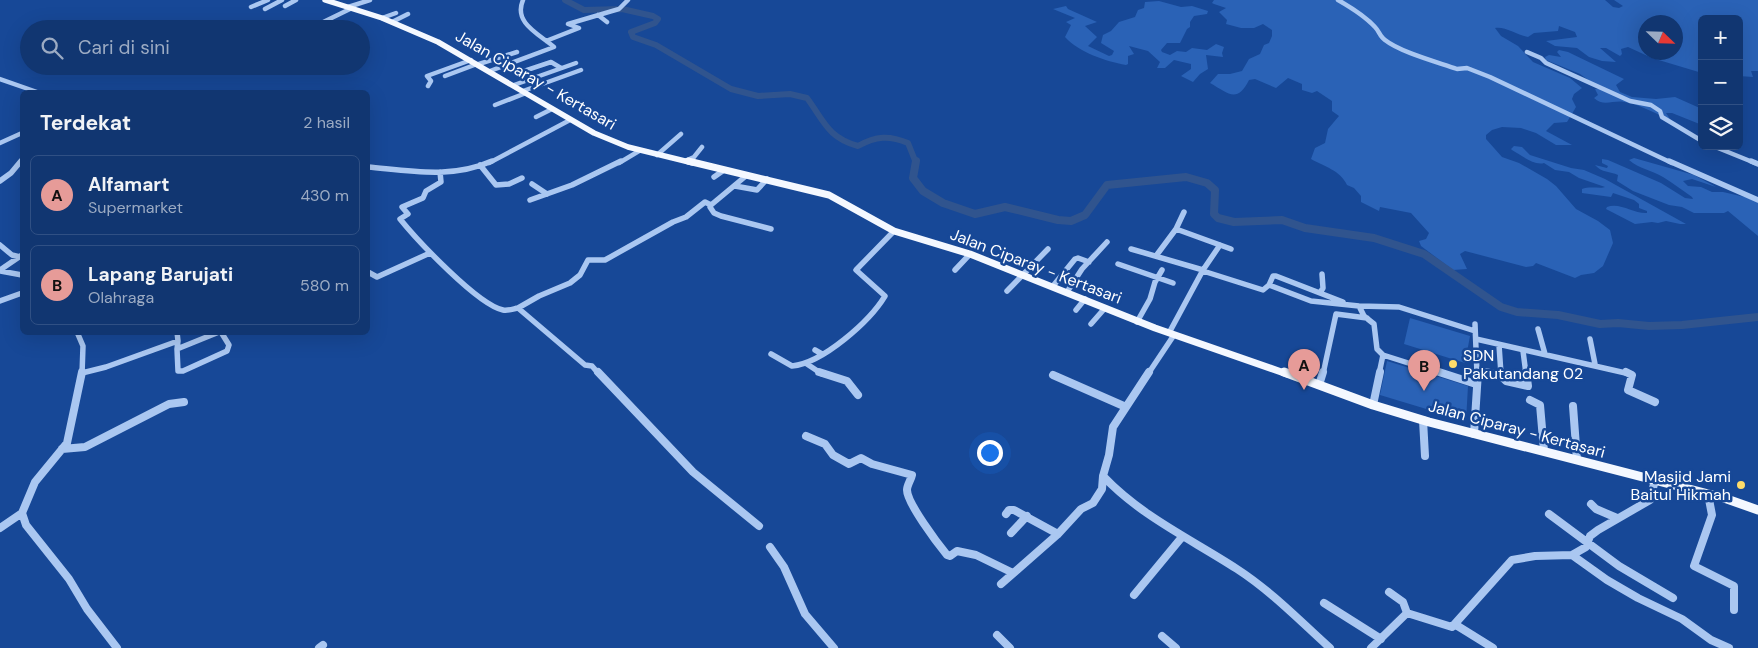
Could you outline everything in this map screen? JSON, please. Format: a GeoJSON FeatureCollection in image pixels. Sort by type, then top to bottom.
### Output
{"type":"FeatureCollection","features":[{"type":"Feature","properties":{"kind":"main road","name":"Jalan Ciparay - Kertasari"},"geometry":{"type":"LineString","coordinates":[[325,0],[382,18],[438,42],[514,85],[570,120],[600,136],[639,151],[767,179],[829,195],[894,231],[970,254],[1024,274],[1138,322],[1373,405],[1474,434],[1708,494],[1758,510]]}},
{"type":"Feature","properties":{"kind":"street"},"geometry":{"type":"LineString","coordinates":[[251,7],[268,0]]}},
{"type":"Feature","properties":{"kind":"street"},"geometry":{"type":"LineString","coordinates":[[265,9],[282,0]]}},
{"type":"Feature","properties":{"kind":"street"},"geometry":{"type":"LineString","coordinates":[[285,6],[296,0]]}},
{"type":"Feature","properties":{"kind":"street"},"geometry":{"type":"LineString","coordinates":[[324,20],[370,0]]}},
{"type":"Feature","properties":{"kind":"street"},"geometry":{"type":"LineString","coordinates":[[490,71],[553,48],[523,21],[520,14],[520,6],[523,0]]}},
{"type":"Feature","properties":{"kind":"street"},"geometry":{"type":"LineString","coordinates":[[546,41],[580,28],[568,24],[620,8],[628,0]]}},
{"type":"Feature","properties":{"kind":"street"},"geometry":{"type":"LineString","coordinates":[[1338,0],[1358,11],[1362,17],[1375,27],[1383,39],[1393,45],[1457,69],[1467,68],[1490,76],[1504,85],[1534,97],[1650,154],[1758,200]]}},
{"type":"Feature","properties":{"kind":"street"},"geometry":{"type":"LineString","coordinates":[[382,18],[396,13]]}},
{"type":"Feature","properties":{"kind":"street"},"geometry":{"type":"LineString","coordinates":[[392,22],[408,14]]}},
{"type":"Feature","properties":{"kind":"street"},"geometry":{"type":"LineString","coordinates":[[598,15],[607,22]]}},
{"type":"Feature","properties":{"kind":"street"},"geometry":{"type":"LineString","coordinates":[[445,76],[517,52]]}},
{"type":"Feature","properties":{"kind":"street"},"geometry":{"type":"LineString","coordinates":[[1527,52],[1541,58],[1546,63],[1630,101],[1651,105],[1660,111],[1662,118],[1698,139]]}},
{"type":"Feature","properties":{"kind":"street"},"geometry":{"type":"LineString","coordinates":[[428,86],[430,81],[427,76],[471,60]]}},
{"type":"Feature","properties":{"kind":"street"},"geometry":{"type":"LineString","coordinates":[[524,71],[551,62],[561,68]]}},
{"type":"Feature","properties":{"kind":"street"},"geometry":{"type":"LineString","coordinates":[[512,63],[535,78]]}},
{"type":"Feature","properties":{"kind":"street"},"geometry":{"type":"LineString","coordinates":[[514,85],[576,63]]}},
{"type":"Feature","properties":{"kind":"street"},"geometry":{"type":"LineString","coordinates":[[495,105],[581,70]]}},
{"type":"Feature","properties":{"kind":"street"},"geometry":{"type":"LineString","coordinates":[[570,74],[577,79]]}},
{"type":"Feature","properties":{"kind":"street"},"geometry":{"type":"LineString","coordinates":[[0,79],[31,90]]}},
{"type":"Feature","properties":{"kind":"street"},"geometry":{"type":"LineString","coordinates":[[536,117],[552,109]]}},
{"type":"Feature","properties":{"kind":"street"},"geometry":{"type":"LineString","coordinates":[[370,167],[440,172],[461,171],[505,155],[570,120]]}},
{"type":"Feature","properties":{"kind":"street"},"geometry":{"type":"LineString","coordinates":[[0,143],[20,134]]}},
{"type":"Feature","properties":{"kind":"street"},"geometry":{"type":"LineString","coordinates":[[657,155],[681,134]]}},
{"type":"Feature","properties":{"kind":"street"},"geometry":{"type":"LineString","coordinates":[[684,161],[694,157],[702,147]]}},
{"type":"Feature","properties":{"kind":"street"},"geometry":{"type":"LineString","coordinates":[[1723,150],[1758,164]]}},
{"type":"Feature","properties":{"kind":"street"},"geometry":{"type":"LineString","coordinates":[[530,200],[615,165],[639,151]]}},
{"type":"Feature","properties":{"kind":"street"},"geometry":{"type":"LineString","coordinates":[[0,181],[11,173],[20,162]]}},
{"type":"Feature","properties":{"kind":"street"},"geometry":{"type":"LineString","coordinates":[[480,165],[485,174],[496,185],[509,184],[522,178]]}},
{"type":"Feature","properties":{"kind":"street"},"geometry":{"type":"LineString","coordinates":[[723,180],[714,177],[724,170]]}},
{"type":"Feature","properties":{"kind":"street"},"geometry":{"type":"LineString","coordinates":[[440,172],[441,182],[426,191],[423,198],[402,207],[408,214],[400,219],[430,253],[476,294],[502,310],[518,308],[576,279],[587,264],[586,260],[593,258],[605,260],[673,222],[686,217],[705,202],[711,205]]}},
{"type":"Feature","properties":{"kind":"street"},"geometry":{"type":"LineString","coordinates":[[711,205],[747,175]]}},
{"type":"Feature","properties":{"kind":"street"},"geometry":{"type":"LineString","coordinates":[[735,186],[757,190],[767,179]]}},
{"type":"Feature","properties":{"kind":"street"},"geometry":{"type":"LineString","coordinates":[[532,184],[547,194]]}},
{"type":"Feature","properties":{"kind":"street"},"geometry":{"type":"LineString","coordinates":[[711,205],[710,207],[714,213],[721,216],[771,229]]}},
{"type":"Feature","properties":{"kind":"street"},"geometry":{"type":"LineString","coordinates":[[1156,256],[1176,229],[1184,212]]}},
{"type":"Feature","properties":{"kind":"street"},"geometry":{"type":"LineString","coordinates":[[1176,229],[1231,249]]}},
{"type":"Feature","properties":{"kind":"street"},"geometry":{"type":"LineString","coordinates":[[771,354],[794,367],[806,364],[847,336],[882,302],[885,296],[856,270],[894,231]]}},
{"type":"Feature","properties":{"kind":"street"},"geometry":{"type":"LineString","coordinates":[[1067,292],[1089,262],[1107,242]]}},
{"type":"Feature","properties":{"kind":"street"},"geometry":{"type":"LineString","coordinates":[[0,245],[12,256],[20,256]]}},
{"type":"Feature","properties":{"kind":"street"},"geometry":{"type":"LineString","coordinates":[[1001,584],[1058,534],[1081,509],[1093,503],[1102,489],[1113,427],[1172,334],[1203,270],[1220,245]]}},
{"type":"Feature","properties":{"kind":"street"},"geometry":{"type":"LineString","coordinates":[[1007,292],[1048,249]]}},
{"type":"Feature","properties":{"kind":"street"},"geometry":{"type":"LineString","coordinates":[[1131,249],[1203,270],[1260,290],[1265,290],[1273,276],[1276,276],[1351,305]]}},
{"type":"Feature","properties":{"kind":"street"},"geometry":{"type":"LineString","coordinates":[[370,273],[378,277],[430,253]]}},
{"type":"Feature","properties":{"kind":"street"},"geometry":{"type":"LineString","coordinates":[[955,270],[970,254]]}},
{"type":"Feature","properties":{"kind":"street"},"geometry":{"type":"LineString","coordinates":[[0,270],[20,257]]}},
{"type":"Feature","properties":{"kind":"street"},"geometry":{"type":"LineString","coordinates":[[1053,286],[1075,259],[1078,258],[1089,262]]}},
{"type":"Feature","properties":{"kind":"street"},"geometry":{"type":"LineString","coordinates":[[1118,264],[1174,283]]}},
{"type":"Feature","properties":{"kind":"street"},"geometry":{"type":"LineString","coordinates":[[0,270],[20,275]]}},
{"type":"Feature","properties":{"kind":"street"},"geometry":{"type":"LineString","coordinates":[[1138,322],[1150,297],[1156,277],[1162,270]]}},
{"type":"Feature","properties":{"kind":"street"},"geometry":{"type":"LineString","coordinates":[[1320,293],[1323,288],[1322,274]]}},
{"type":"Feature","properties":{"kind":"street"},"geometry":{"type":"LineString","coordinates":[[1269,285],[1311,301],[1359,306],[1399,307],[1475,327],[1477,370],[1474,434]]}},
{"type":"Feature","properties":{"kind":"street"},"geometry":{"type":"LineString","coordinates":[[0,301],[20,294]]}},
{"type":"Feature","properties":{"kind":"street"},"geometry":{"type":"LineString","coordinates":[[1076,310],[1085,299]]}},
{"type":"Feature","properties":{"kind":"street"},"geometry":{"type":"LineString","coordinates":[[1359,306],[1375,327],[1378,349],[1383,355],[1476,384]]}},
{"type":"Feature","properties":{"kind":"street"},"geometry":{"type":"LineString","coordinates":[[518,308],[585,364],[591,365],[600,373],[693,472],[758,526]]}},
{"type":"Feature","properties":{"kind":"street"},"geometry":{"type":"LineString","coordinates":[[1091,324],[1105,308]]}},
{"type":"Feature","properties":{"kind":"street"},"geometry":{"type":"LineString","coordinates":[[1319,386],[1326,367],[1326,354],[1336,314],[1367,318]]}},
{"type":"Feature","properties":{"kind":"street"},"geometry":{"type":"LineString","coordinates":[[1538,329],[1545,354]]}},
{"type":"Feature","properties":{"kind":"street"},"geometry":{"type":"LineString","coordinates":[[79,335],[83,346],[82,373],[67,443],[35,482],[22,513],[26,524],[69,579],[87,609],[117,648]]}},
{"type":"Feature","properties":{"kind":"street"},"geometry":{"type":"LineString","coordinates":[[177,335],[178,371],[183,371],[228,351],[229,346],[222,335]]}},
{"type":"Feature","properties":{"kind":"street"},"geometry":{"type":"LineString","coordinates":[[177,349],[212,335]]}},
{"type":"Feature","properties":{"kind":"street"},"geometry":{"type":"LineString","coordinates":[[1476,339],[1523,351],[1595,364],[1629,373],[1632,375],[1632,379],[1628,390],[1655,402]]}},
{"type":"Feature","properties":{"kind":"street"},"geometry":{"type":"LineString","coordinates":[[1590,340],[1595,364]]}},
{"type":"Feature","properties":{"kind":"street"},"geometry":{"type":"LineString","coordinates":[[82,373],[106,367],[140,353],[178,341]]}},
{"type":"Feature","properties":{"kind":"street"},"geometry":{"type":"LineString","coordinates":[[1499,345],[1501,376]]}},
{"type":"Feature","properties":{"kind":"street"},"geometry":{"type":"LineString","coordinates":[[815,350],[822,354]]}},
{"type":"Feature","properties":{"kind":"street"},"geometry":{"type":"LineString","coordinates":[[1477,370],[1501,376],[1506,381],[1528,386],[1523,351]]}},
{"type":"Feature","properties":{"kind":"street"},"geometry":{"type":"LineString","coordinates":[[1373,405],[1383,355]]}},
{"type":"Feature","properties":{"kind":"street"},"geometry":{"type":"LineString","coordinates":[[806,364],[820,373],[847,381],[858,395]]}},
{"type":"Feature","properties":{"kind":"street"},"geometry":{"type":"LineString","coordinates":[[1053,376],[1126,407]]}},
{"type":"Feature","properties":{"kind":"street"},"geometry":{"type":"LineString","coordinates":[[1530,400],[1540,406],[1544,451]]}},
{"type":"Feature","properties":{"kind":"street"},"geometry":{"type":"LineString","coordinates":[[62,449],[86,447],[168,404],[184,402]]}},
{"type":"Feature","properties":{"kind":"street"},"geometry":{"type":"LineString","coordinates":[[1573,406],[1577,460]]}},
{"type":"Feature","properties":{"kind":"street"},"geometry":{"type":"LineString","coordinates":[[1423,420],[1424,456]]}},
{"type":"Feature","properties":{"kind":"street"},"geometry":{"type":"LineString","coordinates":[[806,436],[825,444],[833,455],[849,464],[859,457],[872,464],[912,475],[908,488],[909,496],[931,534],[947,554],[950,556],[955,552],[961,551],[994,563],[1013,573]]}},
{"type":"Feature","properties":{"kind":"street"},"geometry":{"type":"LineString","coordinates":[[1103,476],[1144,512],[1240,571],[1330,648]]}},
{"type":"Feature","properties":{"kind":"street"},"geometry":{"type":"LineString","coordinates":[[1407,613],[1450,627],[1456,625],[1462,614],[1512,560],[1535,556],[1572,555],[1586,547],[1586,542],[1598,530],[1650,500],[1655,480]]}},
{"type":"Feature","properties":{"kind":"street"},"geometry":{"type":"LineString","coordinates":[[1708,494],[1712,515],[1694,566],[1734,586],[1734,610]]}},
{"type":"Feature","properties":{"kind":"street"},"geometry":{"type":"LineString","coordinates":[[1591,504],[1596,509],[1617,518]]}},
{"type":"Feature","properties":{"kind":"street"},"geometry":{"type":"LineString","coordinates":[[1006,514],[1011,509],[1058,534]]}},
{"type":"Feature","properties":{"kind":"street"},"geometry":{"type":"LineString","coordinates":[[0,528],[22,513]]}},
{"type":"Feature","properties":{"kind":"street"},"geometry":{"type":"LineString","coordinates":[[1549,514],[1619,566],[1673,598]]}},
{"type":"Feature","properties":{"kind":"street"},"geometry":{"type":"LineString","coordinates":[[1011,533],[1027,516]]}},
{"type":"Feature","properties":{"kind":"street"},"geometry":{"type":"LineString","coordinates":[[1134,595],[1182,536]]}},
{"type":"Feature","properties":{"kind":"street"},"geometry":{"type":"LineString","coordinates":[[770,547],[774,550],[786,573],[802,610],[816,630],[834,648]]}},
{"type":"Feature","properties":{"kind":"street"},"geometry":{"type":"LineString","coordinates":[[1572,555],[1607,580],[1638,598],[1682,619],[1711,640],[1726,647]]}},
{"type":"Feature","properties":{"kind":"street"},"geometry":{"type":"LineString","coordinates":[[1389,592],[1404,602],[1407,613]]}},
{"type":"Feature","properties":{"kind":"street"},"geometry":{"type":"LineString","coordinates":[[1324,603],[1381,639]]}},
{"type":"Feature","properties":{"kind":"street"},"geometry":{"type":"LineString","coordinates":[[1371,648],[1407,613]]}},
{"type":"Feature","properties":{"kind":"street"},"geometry":{"type":"LineString","coordinates":[[1456,625],[1493,648]]}},
{"type":"Feature","properties":{"kind":"street"},"geometry":{"type":"LineString","coordinates":[[997,635],[1010,648]]}},
{"type":"Feature","properties":{"kind":"street"},"geometry":{"type":"LineString","coordinates":[[1162,636],[1176,648]]}},
{"type":"Feature","properties":{"kind":"shaded area"},"geometry":{"type":"Polygon","coordinates":[[[1214,0],[1605,0],[1613,7],[1619,8],[1623,6],[1614,0],[1758,0],[1758,71],[1751,71],[1753,77],[1743,76],[1743,15],[1698,15],[1698,72],[1659,60],[1683,60],[1683,15],[1638,15],[1638,52],[1628,47],[1621,49],[1622,54],[1620,56],[1606,48],[1600,48],[1616,62],[1602,61],[1589,57],[1577,48],[1555,46],[1546,41],[1577,37],[1575,32],[1559,26],[1558,31],[1534,33],[1528,37],[1503,28],[1495,28],[1501,36],[1518,46],[1533,62],[1570,78],[1582,88],[1574,94],[1572,99],[1576,107],[1567,122],[1554,123],[1546,131],[1572,145],[1556,145],[1536,133],[1521,128],[1502,127],[1492,130],[1486,135],[1486,139],[1502,157],[1519,163],[1547,179],[1556,186],[1576,209],[1610,230],[1613,243],[1603,266],[1594,273],[1575,278],[1536,263],[1533,266],[1526,267],[1465,251],[1460,254],[1467,269],[1453,270],[1421,246],[1419,241],[1426,239],[1429,233],[1411,213],[1380,207],[1379,211],[1361,202],[1361,196],[1354,188],[1347,185],[1332,169],[1311,159],[1315,148],[1325,143],[1328,129],[1339,116],[1332,111],[1332,101],[1317,91],[1312,93],[1302,90],[1302,84],[1288,78],[1276,88],[1255,79],[1249,80],[1245,87],[1236,94],[1227,93],[1210,83],[1218,74],[1242,71],[1249,59],[1260,54],[1264,45],[1269,43],[1272,36],[1272,30],[1263,24],[1254,28],[1241,28],[1226,24],[1227,20],[1219,12],[1226,8],[1212,3],[1214,0]]]}},
{"type":"Feature","properties":{"kind":"shaded area"},"geometry":{"type":"Polygon","coordinates":[[[1159,1],[1181,7],[1192,6],[1208,11],[1207,14],[1194,16],[1190,22],[1190,27],[1180,43],[1167,43],[1161,50],[1162,52],[1170,55],[1177,51],[1186,52],[1192,48],[1207,50],[1216,44],[1224,47],[1223,57],[1206,55],[1208,69],[1193,82],[1181,76],[1191,69],[1191,64],[1174,60],[1165,68],[1157,68],[1160,62],[1148,51],[1129,46],[1134,54],[1128,56],[1128,64],[1126,65],[1101,59],[1085,52],[1065,37],[1071,25],[1066,22],[1075,18],[1053,9],[1066,6],[1068,9],[1097,22],[1085,26],[1097,37],[1088,46],[1109,56],[1114,51],[1101,43],[1103,35],[1111,31],[1119,22],[1135,17],[1138,10],[1144,8],[1145,2],[1159,1]]]}},
{"type":"Feature","properties":{"kind":"shaded area"},"geometry":{"type":"Polygon","coordinates":[[[1559,50],[1568,52],[1624,79],[1616,85],[1620,92],[1632,97],[1656,99],[1675,97],[1698,107],[1698,123],[1672,113],[1666,113],[1670,119],[1630,103],[1605,103],[1597,101],[1594,98],[1598,95],[1595,89],[1601,89],[1580,74],[1546,60],[1545,57],[1549,55],[1561,57],[1557,52],[1559,50]]]}},
{"type":"Feature","properties":{"kind":"shaded area"},"geometry":{"type":"Polygon","coordinates":[[[1514,146],[1522,147],[1530,155],[1571,168],[1584,170],[1605,179],[1686,224],[1666,221],[1635,224],[1606,209],[1607,207],[1617,206],[1647,213],[1647,211],[1639,208],[1639,204],[1634,200],[1613,193],[1611,197],[1582,193],[1582,189],[1585,188],[1605,187],[1579,178],[1569,172],[1555,170],[1544,163],[1532,162],[1512,150],[1514,146]]]}},
{"type":"Feature","properties":{"kind":"shaded area"},"geometry":{"type":"Polygon","coordinates":[[[1634,158],[1694,175],[1716,187],[1692,179],[1683,181],[1688,186],[1701,187],[1712,192],[1723,192],[1758,200],[1758,236],[1728,211],[1724,213],[1694,213],[1682,207],[1669,205],[1633,191],[1617,181],[1618,175],[1603,171],[1595,165],[1607,168],[1608,166],[1602,163],[1602,159],[1608,160],[1661,183],[1685,198],[1693,199],[1663,177],[1629,160],[1634,158]]]}},
{"type":"Feature","properties":{"kind":"shaded area"},"geometry":{"type":"Polygon","coordinates":[[[1410,318],[1470,336],[1465,363],[1404,344],[1410,318]]]}},
{"type":"Feature","properties":{"kind":"shaded area"},"geometry":{"type":"Polygon","coordinates":[[[1387,361],[1468,386],[1466,421],[1380,395],[1387,361]]]}},
{"type":"Feature","properties":{"kind":"waterway"},"geometry":{"type":"LineString","coordinates":[[565,0],[584,10],[622,9],[653,16],[658,19],[655,23],[631,32],[633,37],[656,45],[731,89],[758,96],[790,94],[807,98],[828,128],[848,143],[858,146],[871,140],[883,138],[901,140],[908,143],[916,162]]}},
{"type":"Feature","properties":{"kind":"waterway"},"geometry":{"type":"LineString","coordinates":[[916,162],[913,178],[923,191],[943,203],[975,214],[1005,207],[1058,220],[1071,221],[1085,215],[1107,185],[1186,177],[1207,183],[1215,190],[1214,214],[1218,218],[1234,222],[1282,220],[1305,228],[1374,238],[1424,254],[1501,307],[1517,312],[1558,315],[1600,324],[1618,323],[1649,326],[1682,325],[1758,317]]}},
{"type":"Feature","properties":{"kind":"place","name":"SDN Pakutandang 02"},"geometry":{"type":"Point","coordinates":[1453,364]}},
{"type":"Feature","properties":{"kind":"place","name":"Alfamart"},"geometry":{"type":"Point","coordinates":[1304,390]}},
{"type":"Feature","properties":{"kind":"place","name":"Lapang Barujati"},"geometry":{"type":"Point","coordinates":[1424,391]}},
{"type":"Feature","properties":{"kind":"place","name":"Masjid Jami Baitul Hikmah"},"geometry":{"type":"Point","coordinates":[1741,485]}}]}
